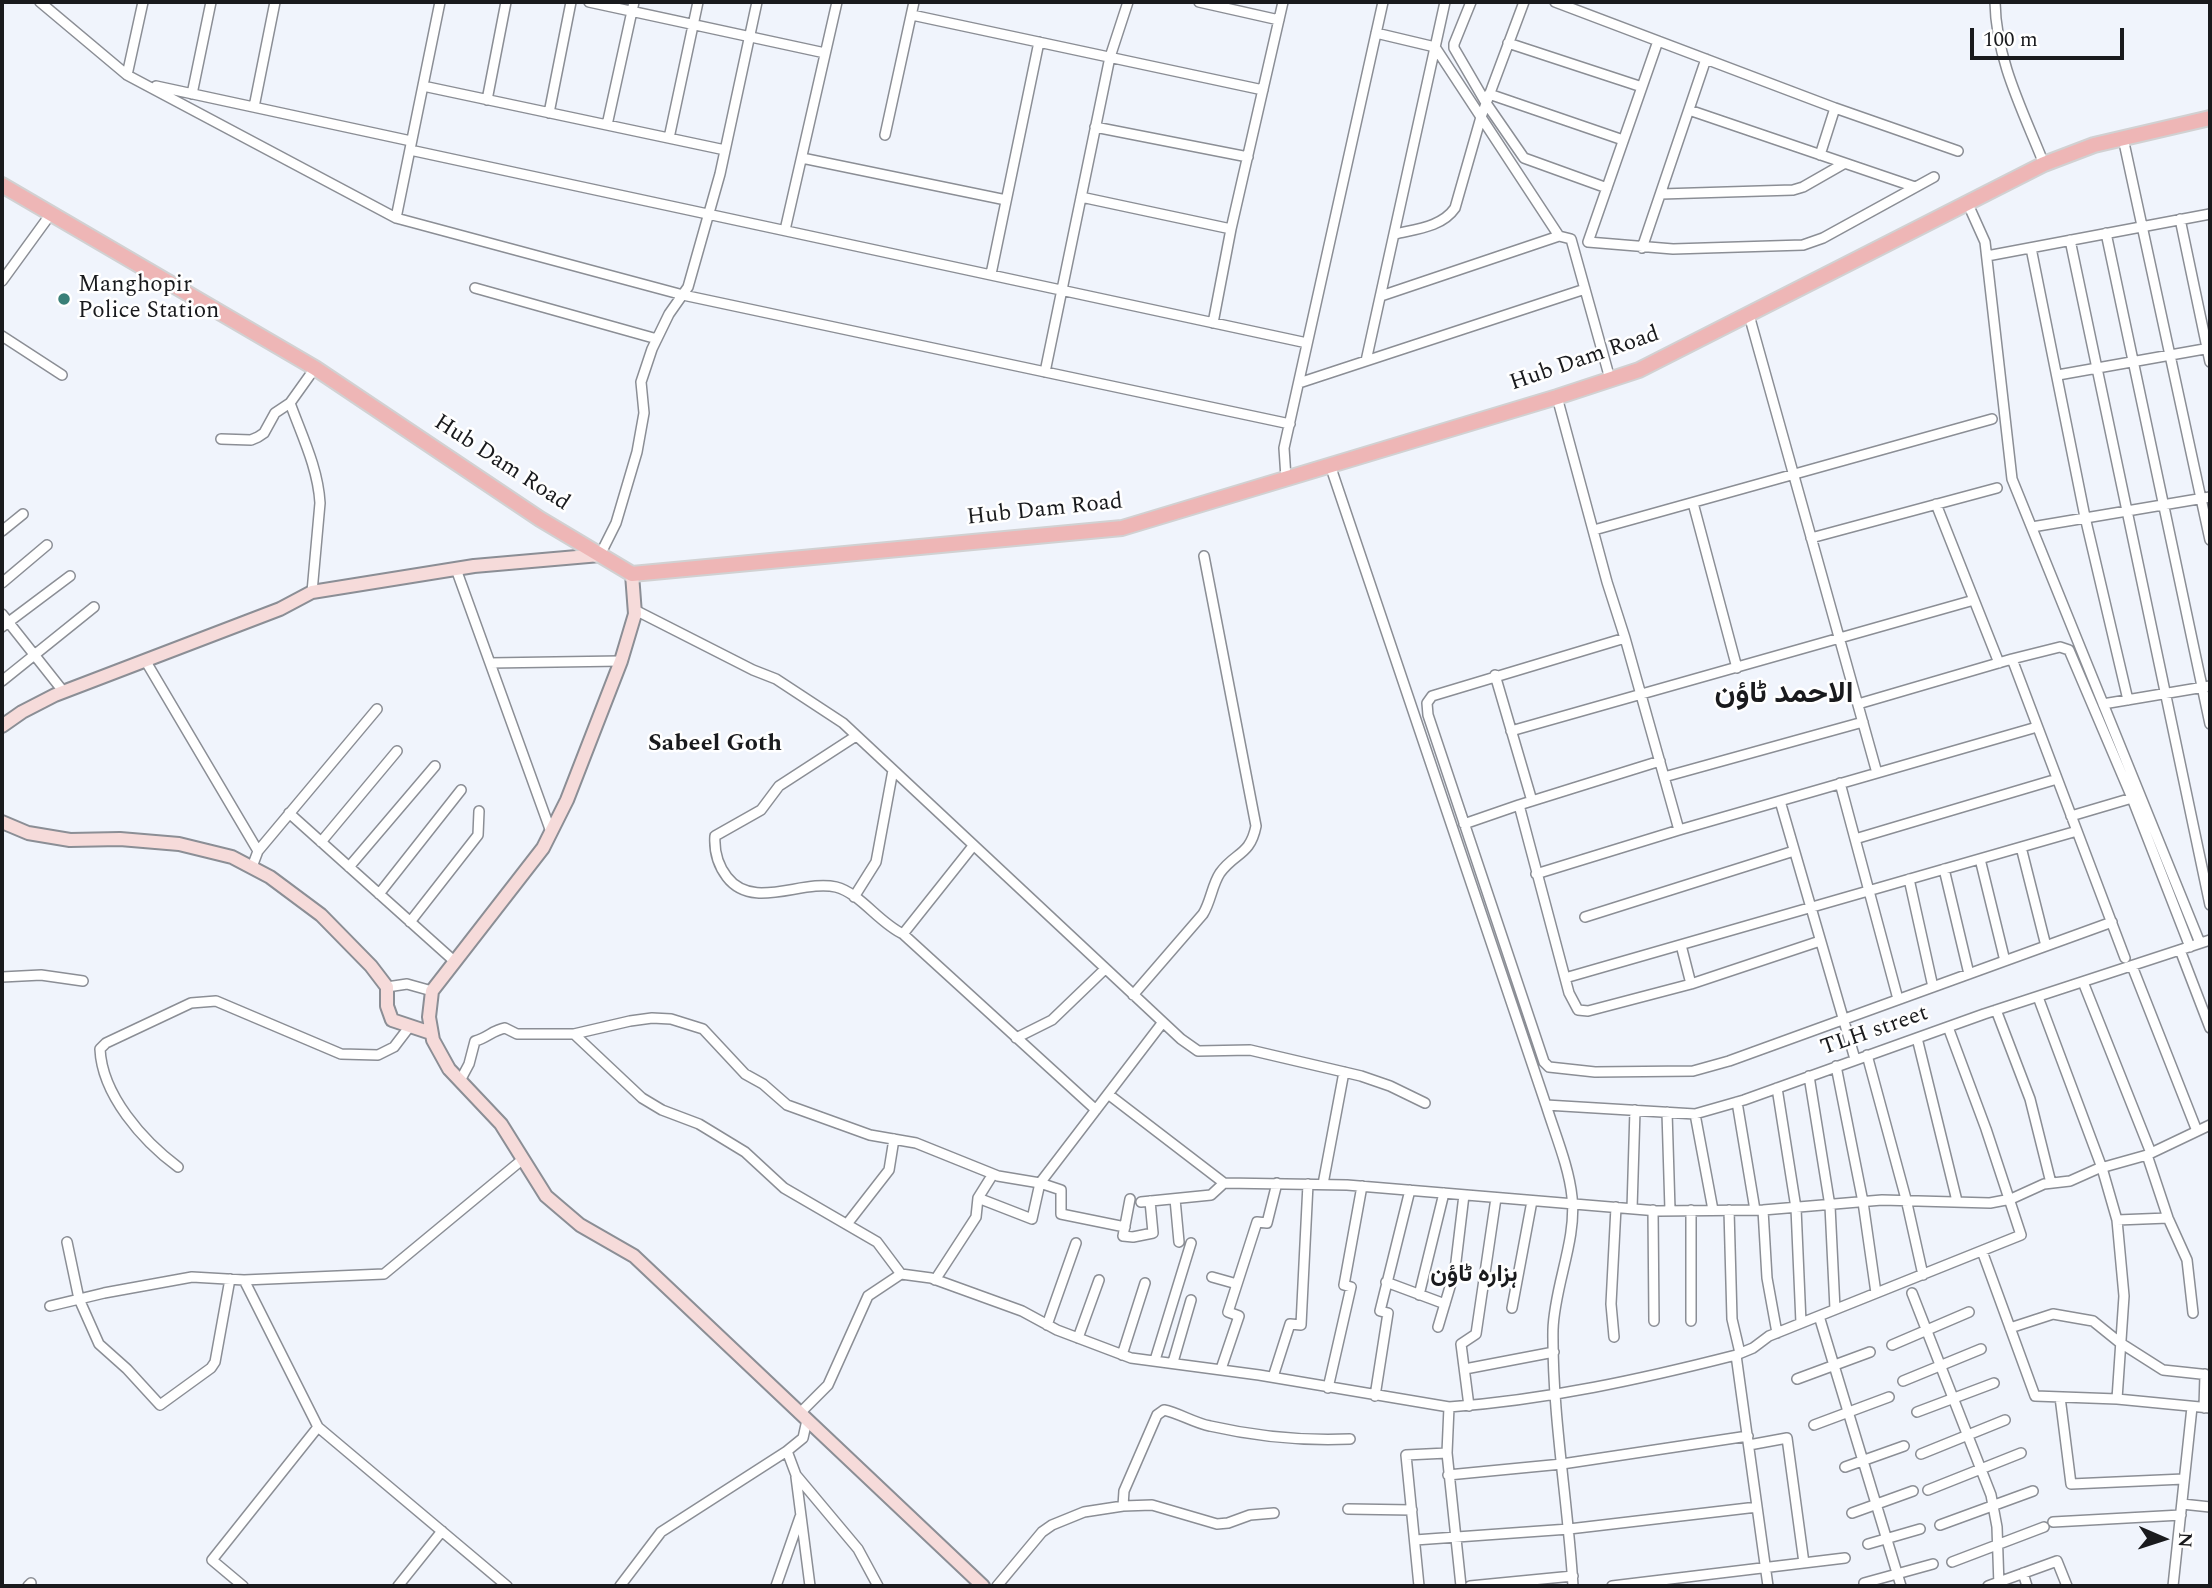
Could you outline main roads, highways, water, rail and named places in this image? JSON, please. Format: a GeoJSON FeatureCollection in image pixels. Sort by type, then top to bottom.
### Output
{"type":"FeatureCollection","features":[{"type":"Feature","properties":{"kind":"main road","name":"Hub Dam Road"},"geometry":{"type":"LineString","coordinates":[[2,186],[315,368],[540,519],[632,574],[1122,528],[1610,379],[1667,357],[1967,202],[2073,151],[2210,118]]}},
{"type":"Feature","properties":{"kind":"place","name":"Manghopir Police Station"},"geometry":{"type":"Point","coordinates":[64,299]}},
{"type":"Feature","properties":{"kind":"district","name":"الاحمد ٹاؤن"},"geometry":{"type":"Point","coordinates":[1784,696]}},
{"type":"Feature","properties":{"kind":"district","name":"Sabeel Goth"},"geometry":{"type":"Point","coordinates":[715,745]}},
{"type":"Feature","properties":{"kind":"district","name":"ہزارہ ٹاؤن"},"geometry":{"type":"Point","coordinates":[1474,1276]}}]}
